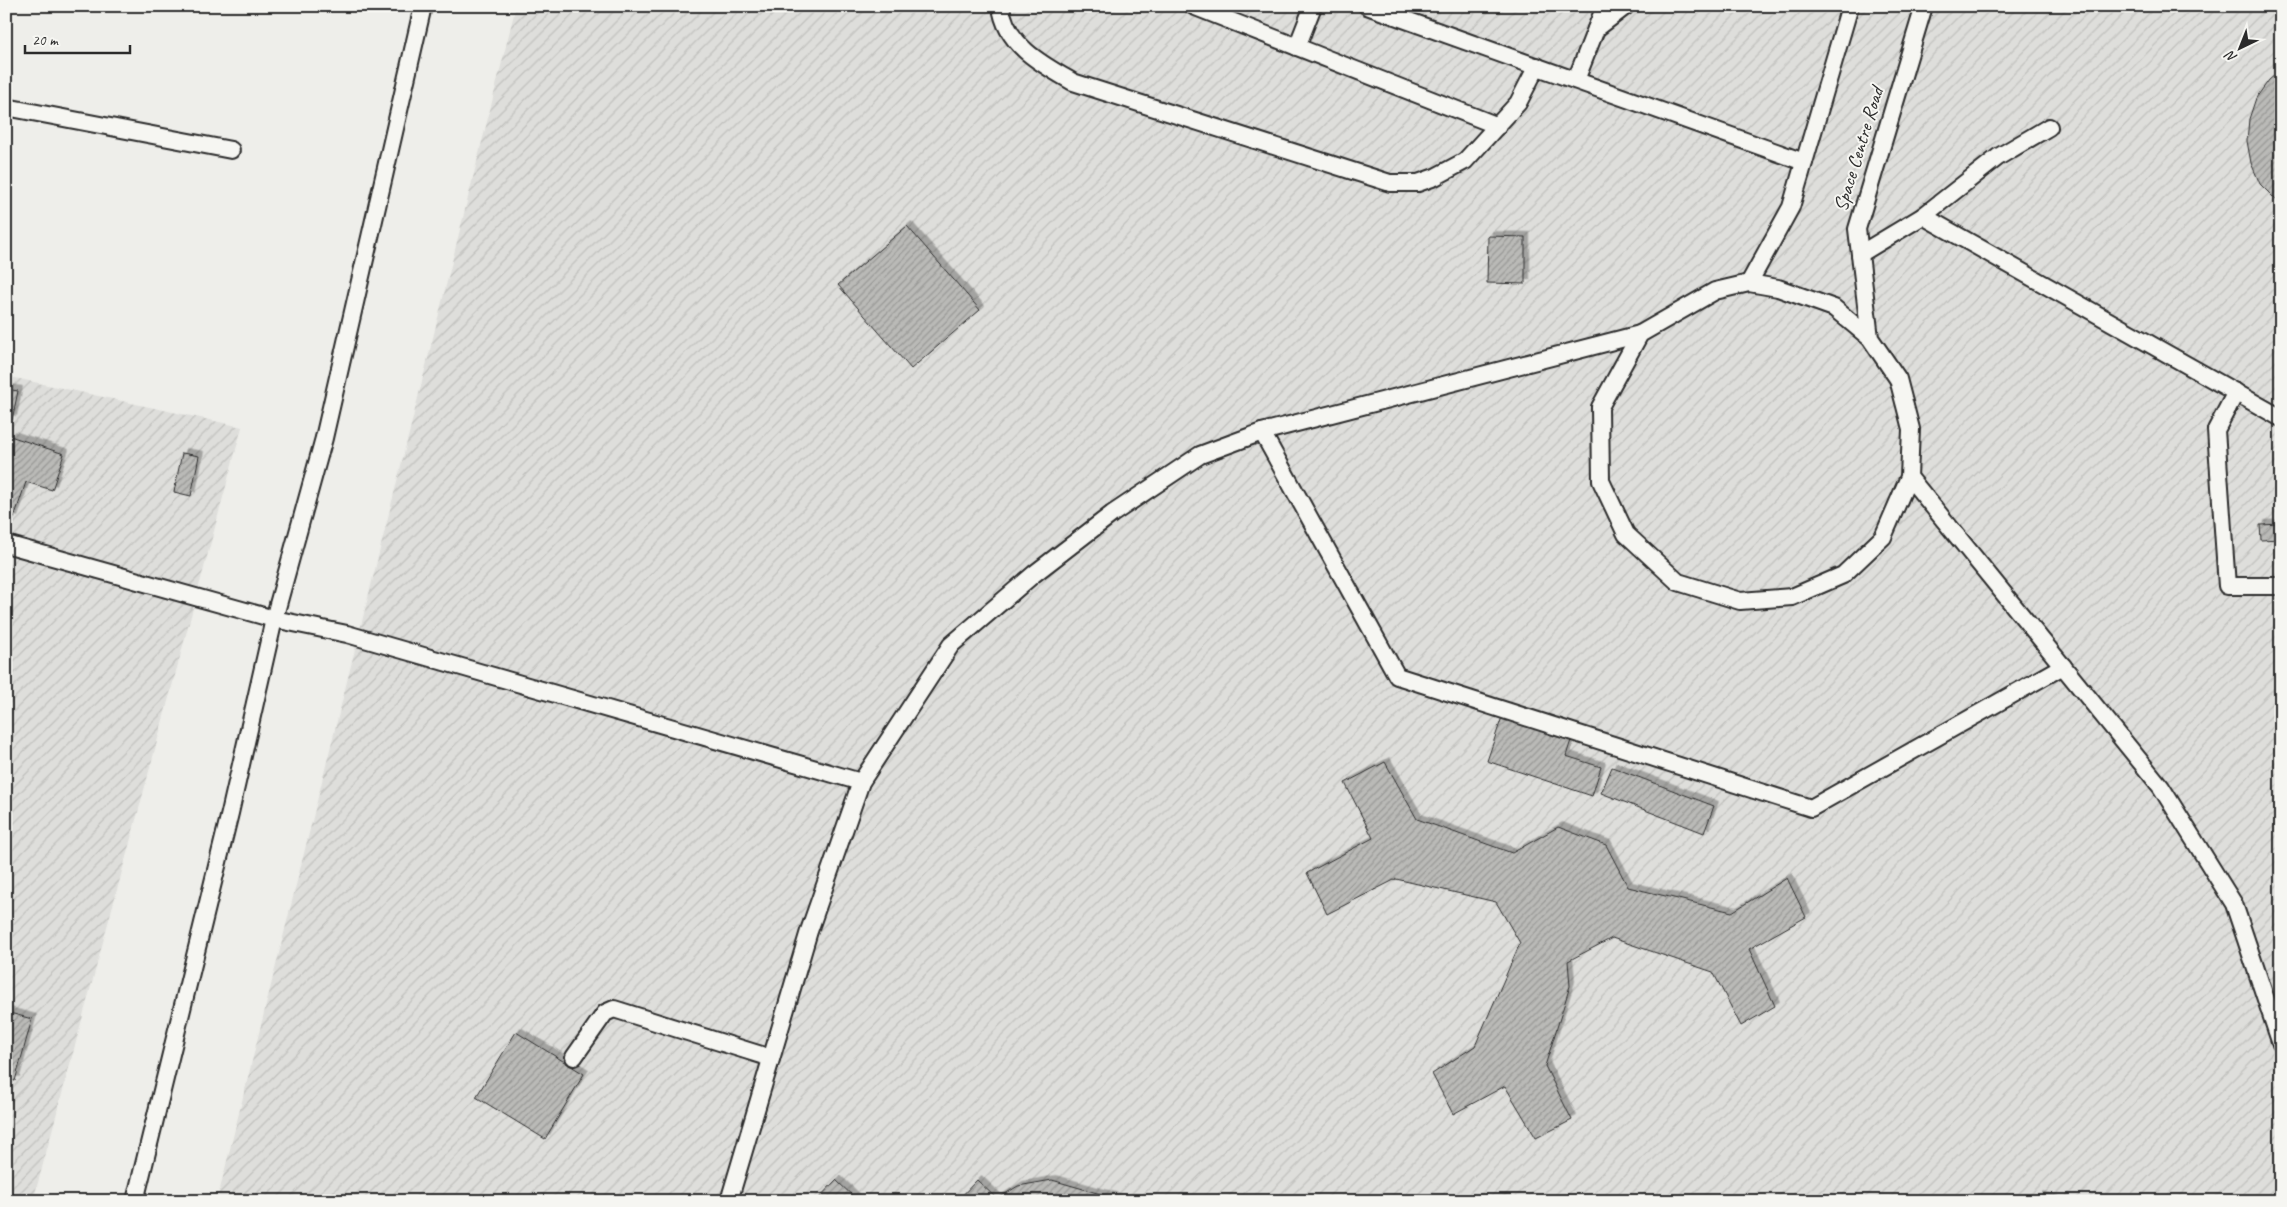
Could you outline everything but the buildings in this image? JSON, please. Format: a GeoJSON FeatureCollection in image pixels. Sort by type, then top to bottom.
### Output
{"type":"FeatureCollection","features":[{"type":"Feature","properties":{"kind":"lane"},"geometry":{"type":"LineString","coordinates":[[135,1201],[230,814],[274,619],[324,438],[423,6]]}},
{"type":"Feature","properties":{"kind":"lane"},"geometry":{"type":"LineString","coordinates":[[1001,6],[1002,19],[1019,45],[1036,61],[1073,82],[1390,183],[1418,182],[1435,177],[1465,160],[1518,103],[1537,66]]}},
{"type":"Feature","properties":{"kind":"lane"},"geometry":{"type":"LineString","coordinates":[[1193,6],[1498,126]]}},
{"type":"Feature","properties":{"kind":"lane"},"geometry":{"type":"LineString","coordinates":[[1297,48],[1313,6]]}},
{"type":"Feature","properties":{"kind":"lane"},"geometry":{"type":"LineString","coordinates":[[1367,6],[1804,162]]}},
{"type":"Feature","properties":{"kind":"lane"},"geometry":{"type":"LineString","coordinates":[[1576,80],[1605,6]]}},
{"type":"Feature","properties":{"kind":"lane"},"geometry":{"type":"LineString","coordinates":[[1596,29],[1626,6]]}},
{"type":"Feature","properties":{"kind":"lane"},"geometry":{"type":"LineString","coordinates":[[1749,283],[1791,207],[1850,6]]}},
{"type":"Feature","properties":{"kind":"lane","name":"Space Centre Road"},"geometry":{"type":"LineString","coordinates":[[1870,338],[1857,228],[1924,6]]}},
{"type":"Feature","properties":{"kind":"lane"},"geometry":{"type":"LineString","coordinates":[[6,107],[231,150]]}},
{"type":"Feature","properties":{"kind":"lane"},"geometry":{"type":"LineString","coordinates":[[1860,254],[1923,216],[1998,157],[2049,126]]}},
{"type":"Feature","properties":{"kind":"lane"},"geometry":{"type":"LineString","coordinates":[[1923,216],[2281,418]]}},
{"type":"Feature","properties":{"kind":"lane"},"geometry":{"type":"LineString","coordinates":[[728,1201],[809,931],[861,782],[950,644],[1034,574],[1112,514],[1200,455],[1262,432],[1640,334],[1715,291],[1749,283],[1778,288],[1834,308],[1870,338],[1898,379],[1911,429],[1909,477],[1883,537],[1843,575],[1792,598],[1740,601],[1678,582],[1626,534],[1601,481],[1600,407],[1640,334]]}},
{"type":"Feature","properties":{"kind":"lane"},"geometry":{"type":"LineString","coordinates":[[2236,392],[2216,430],[2227,586],[2281,586]]}},
{"type":"Feature","properties":{"kind":"lane"},"geometry":{"type":"LineString","coordinates":[[1262,432],[1397,676],[1810,808],[2063,666]]}},
{"type":"Feature","properties":{"kind":"lane"},"geometry":{"type":"LineString","coordinates":[[1909,477],[2161,787],[2234,904],[2281,1044]]}},
{"type":"Feature","properties":{"kind":"lane"},"geometry":{"type":"LineString","coordinates":[[6,544],[274,619],[356,637],[861,782]]}},
{"type":"Feature","properties":{"kind":"lane"},"geometry":{"type":"LineString","coordinates":[[574,1057],[605,1014],[614,1009],[771,1058]]}},
{"type":"Feature","properties":{"kind":"shaded area"},"geometry":{"type":"Polygon","coordinates":[[[516,6],[2281,6],[2281,1201],[217,1201],[516,6]]]}},
{"type":"Feature","properties":{"kind":"shaded area"},"geometry":{"type":"Polygon","coordinates":[[[6,376],[242,427],[33,1201],[6,1201],[6,376]]]}}]}
